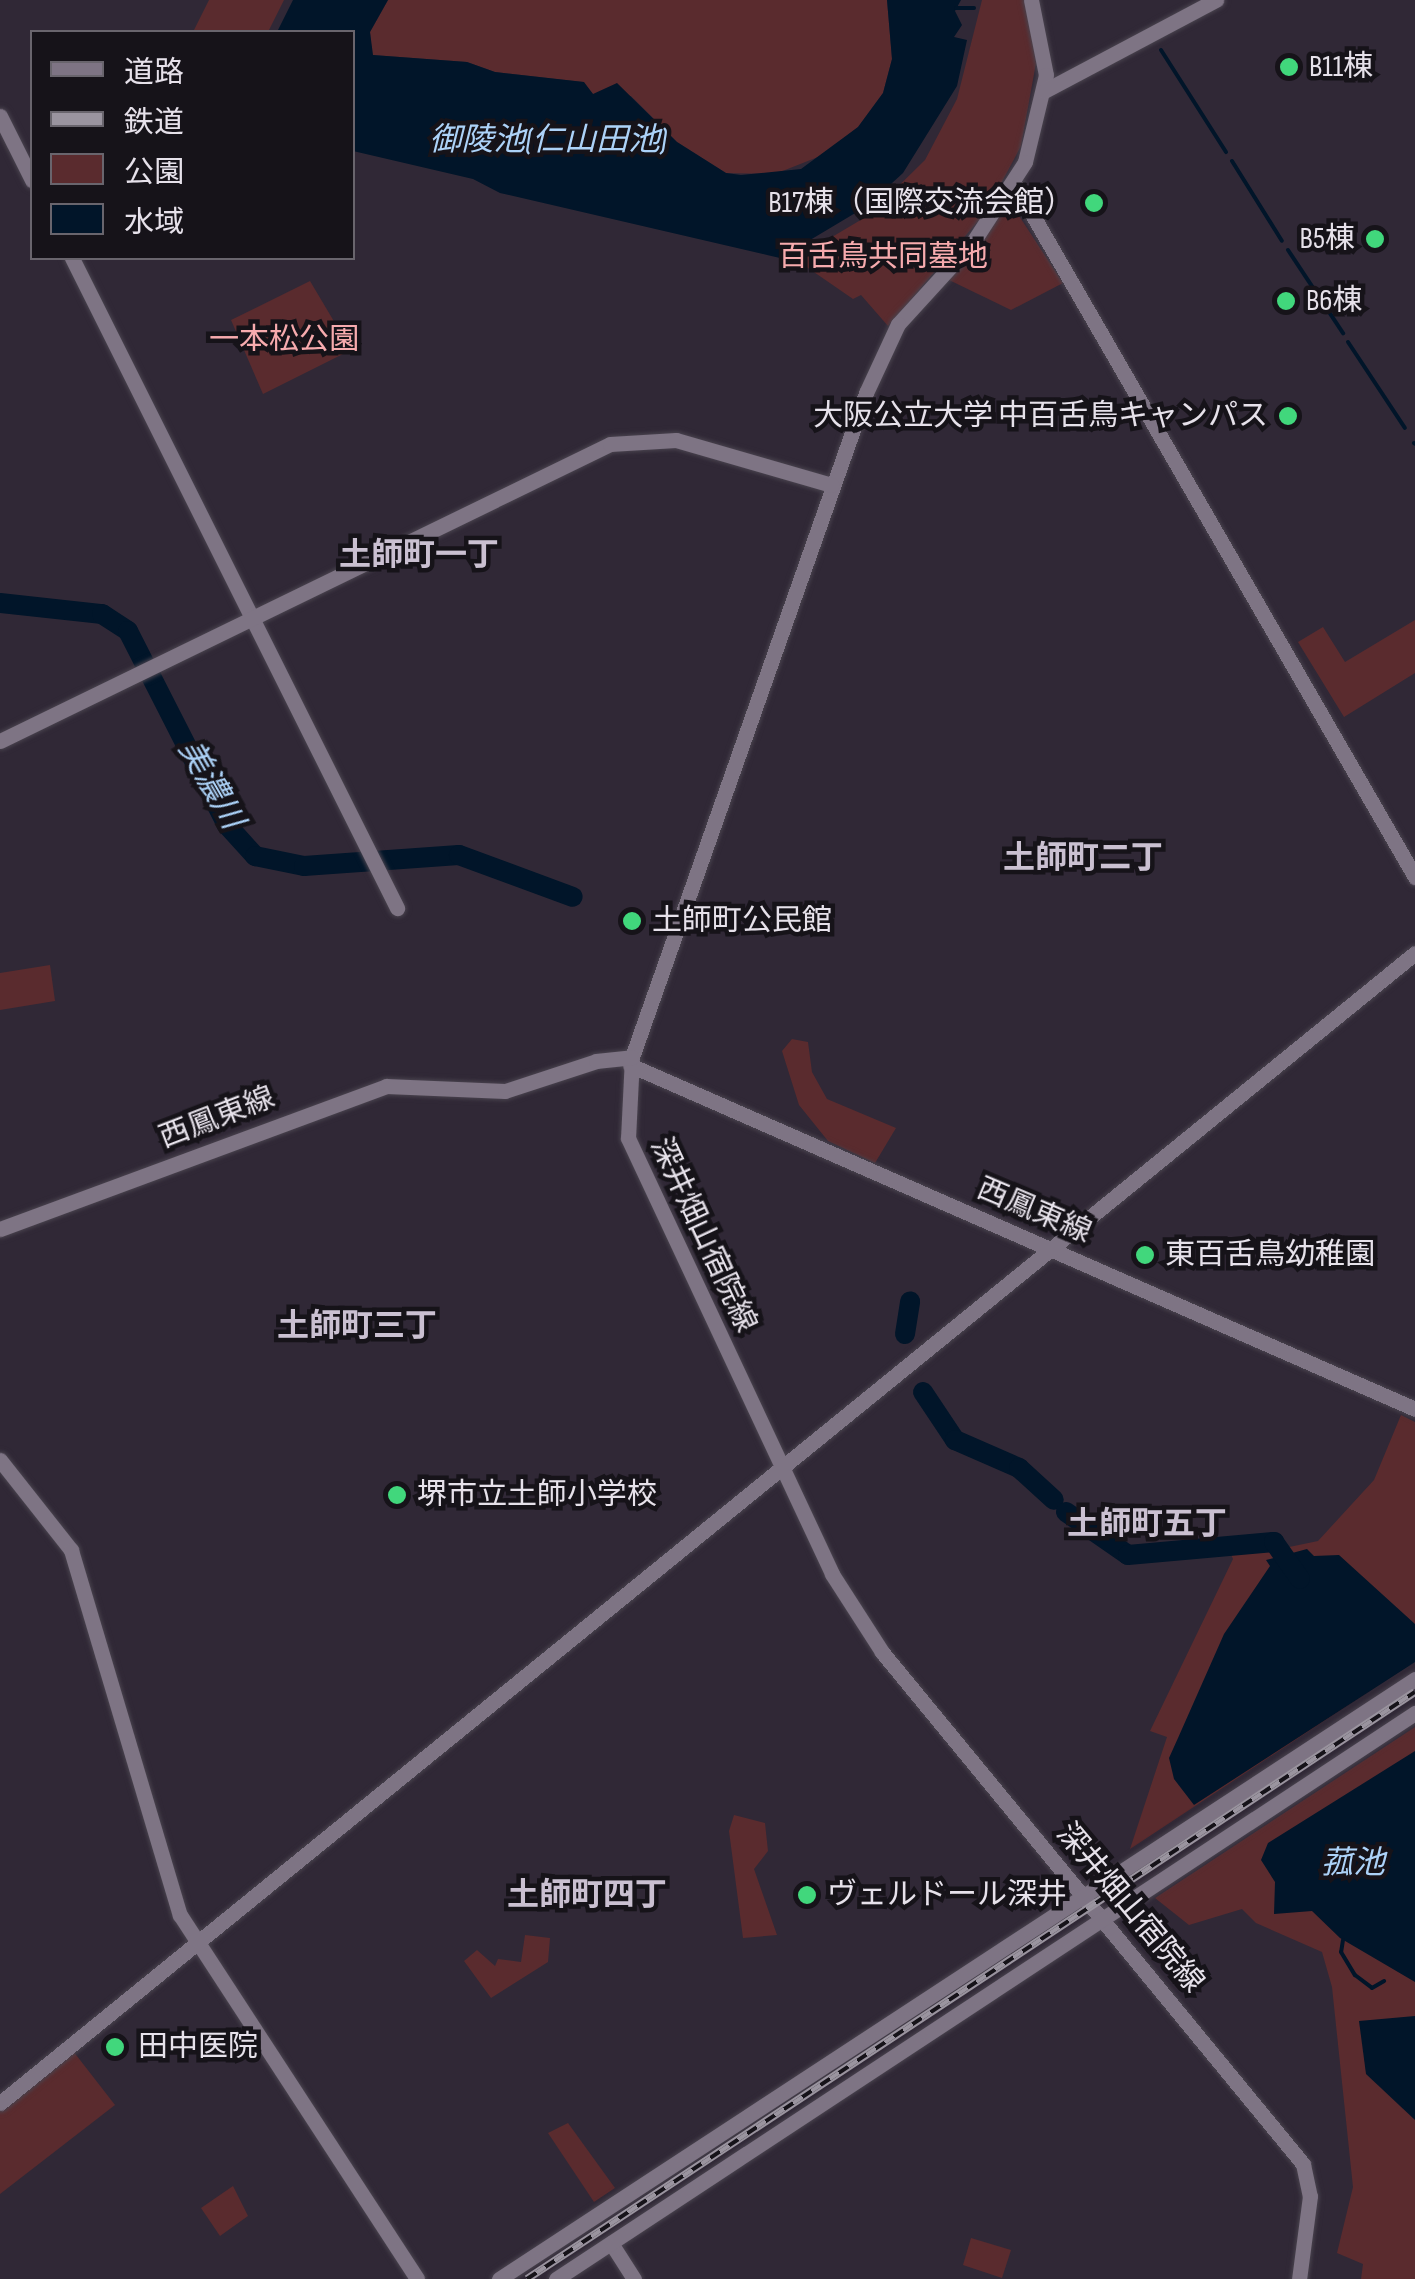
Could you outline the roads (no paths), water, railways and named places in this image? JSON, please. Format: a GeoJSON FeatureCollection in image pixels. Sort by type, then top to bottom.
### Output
{"type":"FeatureCollection","features":[{"type":"Feature","properties":{"kind":"street","name":"深井畑山宿院線"},"geometry":{"type":"LineString","coordinates":[[1031,0],[1046,57],[1044,91],[1014,183],[974,242],[898,324],[832,485],[631,1061],[626,1110],[637,1168],[832,1574],[882,1652],[1302,2164],[1310,2196],[1298,2279]]}},
{"type":"Feature","properties":{"kind":"street"},"geometry":{"type":"LineString","coordinates":[[1044,91],[1216,0]]}},
{"type":"Feature","properties":{"kind":"street"},"geometry":{"type":"LineString","coordinates":[[0,116],[30,176]]}},
{"type":"Feature","properties":{"kind":"street"},"geometry":{"type":"LineString","coordinates":[[1014,183],[1415,877]]}},
{"type":"Feature","properties":{"kind":"street"},"geometry":{"type":"LineString","coordinates":[[73,260],[397,908]]}},
{"type":"Feature","properties":{"kind":"street"},"geometry":{"type":"LineString","coordinates":[[0,742],[610,444],[676,440],[832,485]]}},
{"type":"Feature","properties":{"kind":"street"},"geometry":{"type":"LineString","coordinates":[[0,2103],[1415,953]]}},
{"type":"Feature","properties":{"kind":"street","name":"西鳳東線"},"geometry":{"type":"LineString","coordinates":[[0,1229],[386,1086],[505,1091],[596,1060],[631,1061],[1415,1410]]}},
{"type":"Feature","properties":{"kind":"street"},"geometry":{"type":"LineString","coordinates":[[0,1460],[71,1550],[180,1915],[417,2279]]}},
{"type":"Feature","properties":{"kind":"street"},"geometry":{"type":"LineString","coordinates":[[499,2279],[1415,1678]]}},
{"type":"Feature","properties":{"kind":"street"},"geometry":{"type":"LineString","coordinates":[[556,2279],[1415,1713]]}},
{"type":"Feature","properties":{"kind":"street"},"geometry":{"type":"LineString","coordinates":[[611,2244],[634,2279]]}},
{"type":"Feature","properties":{"kind":"water","name":"御陵池(仁山田池)"},"geometry":{"type":"Polygon","coordinates":[[[293,0],[388,0],[370,32],[373,55],[467,62],[495,72],[584,82],[593,94],[617,83],[677,142],[726,173],[741,175],[801,169],[858,127],[883,93],[892,59],[887,0],[961,0],[955,11],[962,25],[954,37],[967,40],[957,86],[903,173],[867,206],[780,258],[500,193],[473,179],[355,151],[355,30],[278,30],[293,0]]]}},
{"type":"Feature","properties":{"kind":"water"},"geometry":{"type":"Polygon","coordinates":[[[1307,1549],[1314,1556],[1339,1555],[1415,1624],[1415,1662],[1194,1805],[1174,1779],[1169,1758],[1224,1634],[1270,1566],[1266,1560],[1307,1549]]]}},
{"type":"Feature","properties":{"kind":"water","name":"菰池"},"geometry":{"type":"Polygon","coordinates":[[[1415,1751],[1415,1982],[1340,1938],[1312,1911],[1274,1914],[1275,1882],[1261,1860],[1268,1843],[1415,1751]]]}},
{"type":"Feature","properties":{"kind":"water"},"geometry":{"type":"Polygon","coordinates":[[[1415,2016],[1415,2120],[1366,2074],[1359,2021],[1415,2016]]]}},
{"type":"Feature","properties":{"kind":"waterway"},"geometry":{"type":"LineString","coordinates":[[956,8],[974,8]]}},
{"type":"Feature","properties":{"kind":"waterway"},"geometry":{"type":"LineString","coordinates":[[1161,50],[1226,152]]}},
{"type":"Feature","properties":{"kind":"waterway"},"geometry":{"type":"LineString","coordinates":[[1232,161],[1282,241]]}},
{"type":"Feature","properties":{"kind":"waterway"},"geometry":{"type":"LineString","coordinates":[[1288,250],[1343,333]]}},
{"type":"Feature","properties":{"kind":"waterway"},"geometry":{"type":"LineString","coordinates":[[1348,342],[1405,428]]}},
{"type":"Feature","properties":{"kind":"waterway","name":"美濃川"},"geometry":{"type":"LineString","coordinates":[[0,603],[102,614],[128,631],[227,825],[255,856],[304,866],[459,855],[573,897]]}},
{"type":"Feature","properties":{"kind":"waterway"},"geometry":{"type":"LineString","coordinates":[[905,1334],[910,1301]]}},
{"type":"Feature","properties":{"kind":"waterway"},"geometry":{"type":"LineString","coordinates":[[923,1392],[955,1440],[1019,1468],[1054,1500]]}},
{"type":"Feature","properties":{"kind":"waterway"},"geometry":{"type":"LineString","coordinates":[[1066,1512],[1128,1555],[1274,1542],[1300,1579]]}},
{"type":"Feature","properties":{"kind":"waterway"},"geometry":{"type":"LineString","coordinates":[[1343,1940],[1341,1952],[1355,1975],[1372,1988],[1384,1981]]}},
{"type":"Feature","properties":{"kind":"railway"},"geometry":{"type":"LineString","coordinates":[[527,2279],[1415,1692]]}},
{"type":"Feature","properties":{"kind":"place","name":"B11棟"},"geometry":{"type":"Point","coordinates":[1289,67]}},
{"type":"Feature","properties":{"kind":"place","name":"B17棟（国際交流会館）"},"geometry":{"type":"Point","coordinates":[1094,203]}},
{"type":"Feature","properties":{"kind":"place","name":"B5棟"},"geometry":{"type":"Point","coordinates":[1375,239]}},
{"type":"Feature","properties":{"kind":"place","name":"B6棟"},"geometry":{"type":"Point","coordinates":[1286,301]}},
{"type":"Feature","properties":{"kind":"place","name":"大阪公立大学 中百舌鳥キャンパス"},"geometry":{"type":"Point","coordinates":[1288,416]}},
{"type":"Feature","properties":{"kind":"place","name":"土師町公民館"},"geometry":{"type":"Point","coordinates":[632,921]}},
{"type":"Feature","properties":{"kind":"place","name":"東百舌鳥幼稚園"},"geometry":{"type":"Point","coordinates":[1145,1255]}},
{"type":"Feature","properties":{"kind":"place","name":"堺市立土師小学校"},"geometry":{"type":"Point","coordinates":[397,1495]}},
{"type":"Feature","properties":{"kind":"place","name":"ヴェルドール深井"},"geometry":{"type":"Point","coordinates":[807,1895]}},
{"type":"Feature","properties":{"kind":"place","name":"田中医院"},"geometry":{"type":"Point","coordinates":[115,2047]}},
{"type":"Feature","properties":{"kind":"district","name":"土師町一丁"},"geometry":{"type":"Point","coordinates":[419,556]}},
{"type":"Feature","properties":{"kind":"district","name":"土師町二丁"},"geometry":{"type":"Point","coordinates":[1083,859]}},
{"type":"Feature","properties":{"kind":"district","name":"土師町三丁"},"geometry":{"type":"Point","coordinates":[357,1327]}},
{"type":"Feature","properties":{"kind":"district","name":"土師町五丁"},"geometry":{"type":"Point","coordinates":[1147,1525]}},
{"type":"Feature","properties":{"kind":"district","name":"土師町四丁"},"geometry":{"type":"Point","coordinates":[587,1896]}},
{"type":"Feature","properties":{"kind":"park label","name":"百舌鳥共同墓地"},"geometry":{"type":"Point","coordinates":[883,257]}},
{"type":"Feature","properties":{"kind":"park label","name":"一本松公園"},"geometry":{"type":"Point","coordinates":[284,340]}}]}
